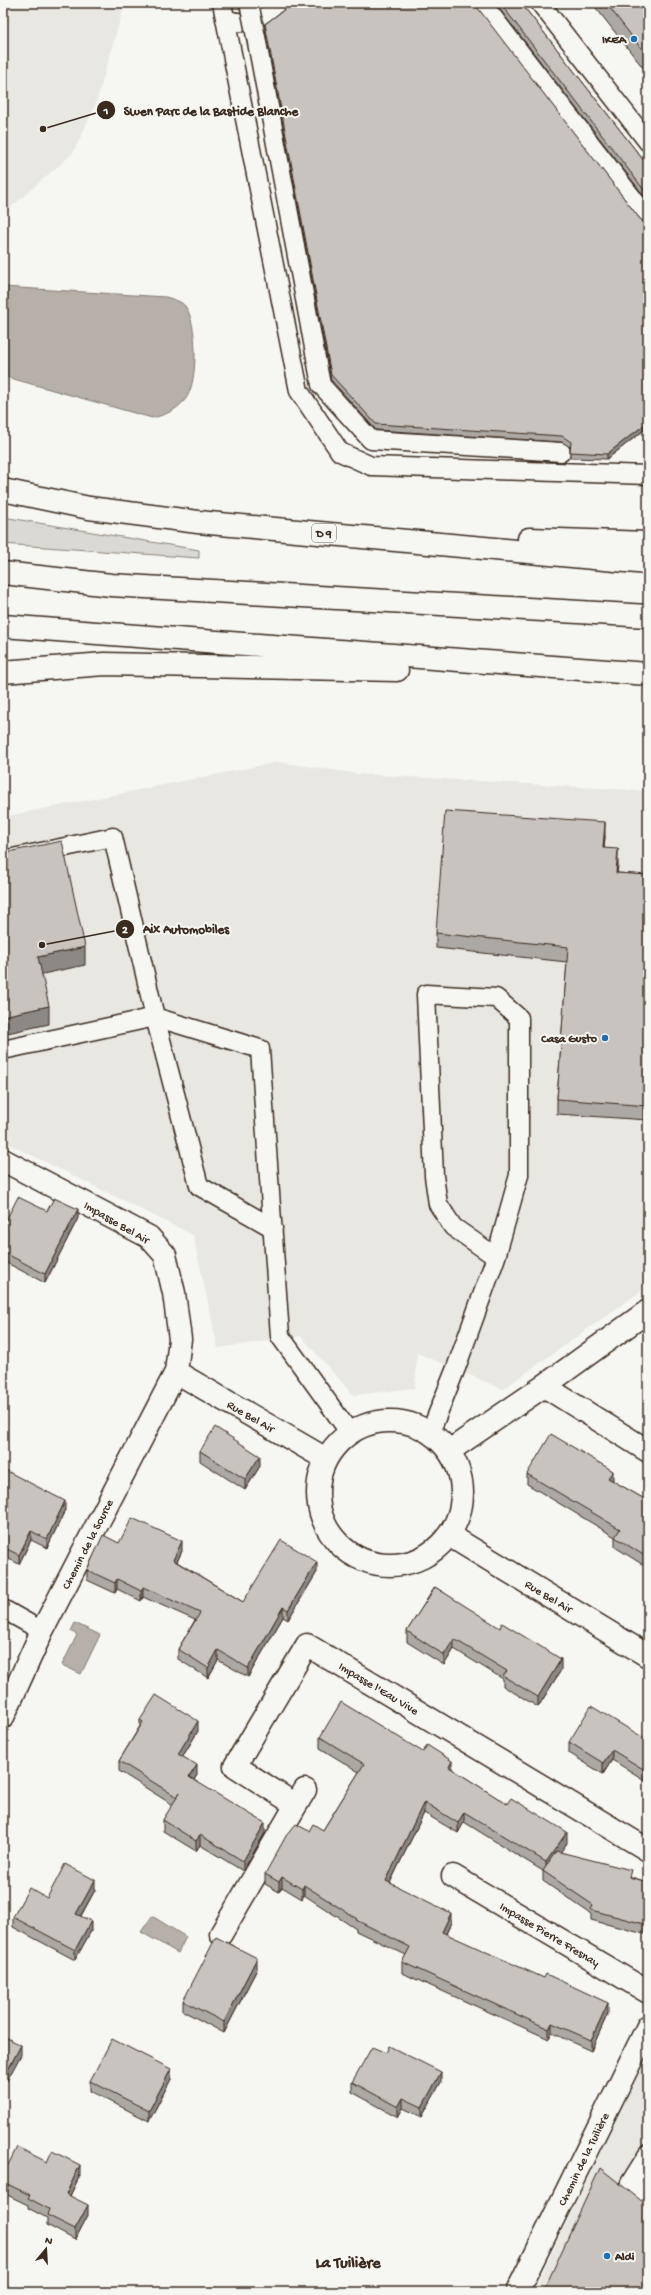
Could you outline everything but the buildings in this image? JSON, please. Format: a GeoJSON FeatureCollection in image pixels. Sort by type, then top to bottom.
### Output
{"type":"FeatureCollection","features":[{"type":"Feature","properties":{"kind":"main road","name":"D 9"},"geometry":{"type":"LineString","coordinates":[[3,490],[89,508],[198,522],[648,563]]}},
{"type":"Feature","properties":{"kind":"main road"},"geometry":{"type":"LineString","coordinates":[[300,531],[648,543]]}},
{"type":"Feature","properties":{"kind":"main road"},"geometry":{"type":"LineString","coordinates":[[3,574],[111,585],[648,616]]}},
{"type":"Feature","properties":{"kind":"main road"},"geometry":{"type":"LineString","coordinates":[[3,626],[648,675]]}},
{"type":"Feature","properties":{"kind":"main road"},"geometry":{"type":"LineString","coordinates":[[3,672],[104,664],[648,675]]}},
{"type":"Feature","properties":{"kind":"main road","name":"Impasse Bel Air"},"geometry":{"type":"LineString","coordinates":[[3,1160],[149,1237],[165,1255],[174,1293],[180,1339],[176,1372]]}},
{"type":"Feature","properties":{"kind":"main road"},"geometry":{"type":"LineString","coordinates":[[449,1451],[544,1386],[648,1311]]}},
{"type":"Feature","properties":{"kind":"main road","name":"Rue Bel Air"},"geometry":{"type":"LineString","coordinates":[[176,1372],[326,1459]]}},
{"type":"Feature","properties":{"kind":"main road","name":"Chemin de la Source"},"geometry":{"type":"LineString","coordinates":[[3,1717],[42,1631],[176,1372]]}},
{"type":"Feature","properties":{"kind":"main road"},"geometry":{"type":"LineString","coordinates":[[544,1386],[648,1450]]}},
{"type":"Feature","properties":{"kind":"main road"},"geometry":{"type":"LineString","coordinates":[[376,1422],[404,1422],[430,1433],[449,1451],[459,1471],[462,1493],[459,1515],[449,1535],[434,1551],[415,1561],[394,1565],[373,1564],[353,1555],[332,1537],[320,1513],[318,1485],[326,1459],[336,1445],[350,1433],[376,1422]]}},
{"type":"Feature","properties":{"kind":"main road","name":"Rue Bel Air"},"geometry":{"type":"LineString","coordinates":[[449,1535],[648,1656]]}},
{"type":"Feature","properties":{"kind":"main road","name":"Impasse l'Eau Vive"},"geometry":{"type":"LineString","coordinates":[[221,1934],[301,1797],[235,1766],[308,1645],[648,1850]]}},
{"type":"Feature","properties":{"kind":"main road","name":"Impasse Pierre Fresnay"},"geometry":{"type":"LineString","coordinates":[[453,1876],[648,1992]]}},
{"type":"Feature","properties":{"kind":"main road","name":"Chemin de la Tuilière"},"geometry":{"type":"LineString","coordinates":[[517,2292],[648,2026]]}},
{"type":"Feature","properties":{"kind":"lane"},"geometry":{"type":"LineString","coordinates":[[249,3],[321,386],[371,440],[561,452]]}},
{"type":"Feature","properties":{"kind":"lane"},"geometry":{"type":"LineString","coordinates":[[224,11],[237,23],[251,22],[277,3]]}},
{"type":"Feature","properties":{"kind":"lane"},"geometry":{"type":"LineString","coordinates":[[482,3],[648,218]]}},
{"type":"Feature","properties":{"kind":"lane"},"geometry":{"type":"LineString","coordinates":[[540,3],[648,142]]}},
{"type":"Feature","properties":{"kind":"lane"},"geometry":{"type":"LineString","coordinates":[[224,11],[299,392],[340,452],[371,466],[517,463],[648,475]]}},
{"type":"Feature","properties":{"kind":"lane"},"geometry":{"type":"LineString","coordinates":[[245,114],[254,128],[266,135]]}},
{"type":"Feature","properties":{"kind":"lane"},"geometry":{"type":"LineString","coordinates":[[3,860],[113,837],[155,1016],[199,1186],[273,1228]]}},
{"type":"Feature","properties":{"kind":"lane"},"geometry":{"type":"LineString","coordinates":[[430,1433],[456,1368],[496,1257],[519,1175],[519,1018],[496,998],[426,994],[434,1176],[438,1204],[452,1227],[496,1257]]}},
{"type":"Feature","properties":{"kind":"lane"},"geometry":{"type":"LineString","coordinates":[[3,1050],[155,1016],[260,1050],[280,1336],[350,1433]]}},
{"type":"Feature","properties":{"kind":"lane"},"geometry":{"type":"LineString","coordinates":[[3,1609],[42,1631]]}},
{"type":"Feature","properties":{"kind":"lane"},"geometry":{"type":"LineString","coordinates":[[648,2154],[630,2183],[648,2198]]}},
{"type":"Feature","properties":{"kind":"shaded area"},"geometry":{"type":"Polygon","coordinates":[[[3,3],[125,3],[95,106],[73,153],[3,214],[3,3]]]}},
{"type":"Feature","properties":{"kind":"shaded area"},"geometry":{"type":"Polygon","coordinates":[[[3,287],[166,297],[176,300],[185,306],[189,314],[194,339],[194,369],[189,393],[184,401],[173,410],[152,418],[3,376],[3,287]]]}},
{"type":"Feature","properties":{"kind":"shaded area"},"geometry":{"type":"Polygon","coordinates":[[[3,517],[199,550],[199,558],[3,544],[3,517]]]}},
{"type":"Feature","properties":{"kind":"shaded area"},"geometry":{"type":"Polygon","coordinates":[[[278,762],[359,774],[648,791],[648,1286],[503,1389],[417,1353],[415,1388],[353,1395],[301,1336],[218,1348],[193,1235],[3,1141],[3,817],[278,762]]]}},
{"type":"Feature","properties":{"kind":"shaded area"},"geometry":{"type":"Polygon","coordinates":[[[75,1623],[100,1635],[81,1674],[62,1665],[77,1635],[71,1631],[75,1623]]]}},
{"type":"Feature","properties":{"kind":"shaded area"},"geometry":{"type":"Polygon","coordinates":[[[152,1916],[186,1937],[178,1953],[141,1932],[152,1916]]]}},
{"type":"Feature","properties":{"kind":"shaded area"},"geometry":{"type":"Polygon","coordinates":[[[648,2052],[648,2292],[533,2292],[648,2052]]]}},
{"type":"Feature","properties":{"kind":"place","name":"IKEA"},"geometry":{"type":"Point","coordinates":[634,39]}},
{"type":"Feature","properties":{"kind":"place","name":"Swen Parc de la Bastide Blanche"},"geometry":{"type":"Point","coordinates":[43,129]}},
{"type":"Feature","properties":{"kind":"place","name":"Aix Automobiles"},"geometry":{"type":"Point","coordinates":[42,945]}},
{"type":"Feature","properties":{"kind":"place","name":"Casa Gusto"},"geometry":{"type":"Point","coordinates":[605,1038]}},
{"type":"Feature","properties":{"kind":"place","name":"Aldi"},"geometry":{"type":"Point","coordinates":[607,2256]}},
{"type":"Feature","properties":{"kind":"district","name":"La Tuilière"},"geometry":{"type":"Point","coordinates":[348,2261]}}]}
